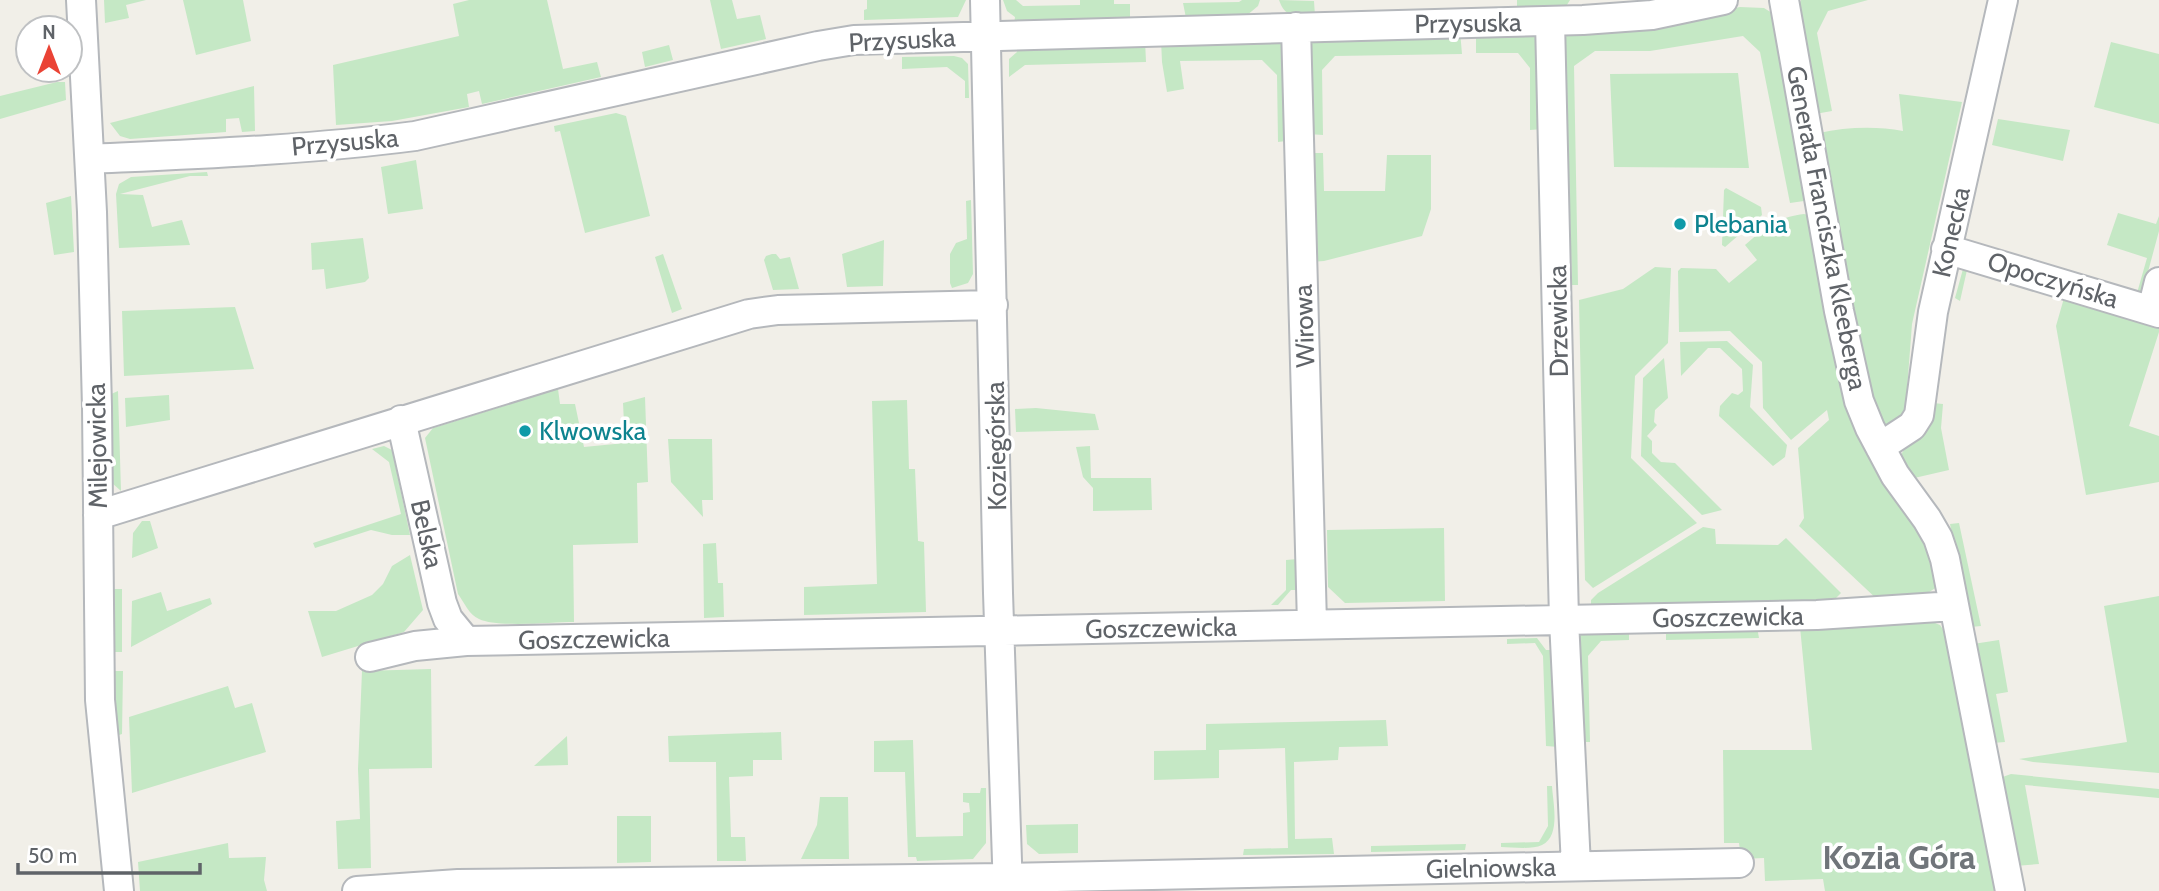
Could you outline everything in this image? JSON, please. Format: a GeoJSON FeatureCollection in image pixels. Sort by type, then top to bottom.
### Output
{"type":"FeatureCollection","features":[{"type":"Feature","properties":{"kind":"street","name":"Milejowicka"},"geometry":{"type":"LineString","coordinates":[[81,0],[90,159],[98,515],[98,644],[102,730],[119,891]]}},
{"type":"Feature","properties":{"kind":"street","name":"Koziegórska"},"geometry":{"type":"LineString","coordinates":[[985,0],[999,632],[1008,884]]}},
{"type":"Feature","properties":{"kind":"street","name":"Przysuska"},"geometry":{"type":"LineString","coordinates":[[90,159],[255,150],[415,136],[818,46],[876,38],[1550,21],[1582,10],[1652,15],[1723,0]]}},
{"type":"Feature","properties":{"kind":"street","name":"Generała Franciszka Kleeberga"},"geometry":{"type":"LineString","coordinates":[[1784,0],[1839,311],[1859,401],[1895,475],[1938,538],[1945,559],[2010,891]]}},
{"type":"Feature","properties":{"kind":"street","name":"Konecka"},"geometry":{"type":"LineString","coordinates":[[1880,447],[1912,426],[1919,415],[1928,343],[1946,248],[2003,0]]}},
{"type":"Feature","properties":{"kind":"street","name":"Drzewicka"},"geometry":{"type":"LineString","coordinates":[[1550,21],[1564,620]]}},
{"type":"Feature","properties":{"kind":"street","name":"Wirowa"},"geometry":{"type":"LineString","coordinates":[[1296,27],[1312,624]]}},
{"type":"Feature","properties":{"kind":"street","name":"Opoczyńska"},"geometry":{"type":"LineString","coordinates":[[1946,248],[2155,311]]}},
{"type":"Feature","properties":{"kind":"street"},"geometry":{"type":"LineString","coordinates":[[2155,311],[2159,282]]}},
{"type":"Feature","properties":{"kind":"street"},"geometry":{"type":"LineString","coordinates":[[98,515],[749,314],[778,310],[993,305]]}},
{"type":"Feature","properties":{"kind":"street","name":"Belska"},"geometry":{"type":"LineString","coordinates":[[401,421],[442,603],[448,619],[466,641]]}},
{"type":"Feature","properties":{"kind":"street","name":"Goszczewicka"},"geometry":{"type":"LineString","coordinates":[[370,657],[415,646],[466,641],[1817,615],[1954,606]]}},
{"type":"Feature","properties":{"kind":"street","name":"Gielniowska"},"geometry":{"type":"LineString","coordinates":[[1564,620],[1576,866]]}},
{"type":"Feature","properties":{"kind":"street","name":"Gielniowska"},"geometry":{"type":"LineString","coordinates":[[357,891],[458,884],[1008,884],[1740,863]]}},
{"type":"Feature","properties":{"kind":"green space"},"geometry":{"type":"Polygon","coordinates":[[[104,0],[146,0],[126,5],[129,18],[105,23],[104,0]]]}},
{"type":"Feature","properties":{"kind":"green space"},"geometry":{"type":"Polygon","coordinates":[[[183,0],[243,0],[251,41],[196,55],[183,0]]]}},
{"type":"Feature","properties":{"kind":"green space"},"geometry":{"type":"Polygon","coordinates":[[[469,0],[547,0],[563,69],[597,62],[601,77],[482,104],[479,91],[467,94],[469,107],[392,121],[336,125],[333,65],[459,36],[453,4],[469,0]]]}},
{"type":"Feature","properties":{"kind":"green space"},"geometry":{"type":"Polygon","coordinates":[[[710,0],[732,0],[737,19],[760,15],[766,39],[721,49],[710,0]]]}},
{"type":"Feature","properties":{"kind":"green space"},"geometry":{"type":"Polygon","coordinates":[[[867,0],[966,0],[958,17],[864,20],[867,0]]]}},
{"type":"Feature","properties":{"kind":"green space"},"geometry":{"type":"Polygon","coordinates":[[[1003,0],[1016,0],[1023,6],[1080,5],[1080,0],[1114,0],[1114,4],[1130,4],[1130,21],[1014,24],[1015,17],[1007,11],[1003,0]]]}},
{"type":"Feature","properties":{"kind":"green space"},"geometry":{"type":"Polygon","coordinates":[[[1260,0],[1258,6],[1246,16],[1186,18],[1183,3],[1239,2],[1260,0]]]}},
{"type":"Feature","properties":{"kind":"green space"},"geometry":{"type":"Polygon","coordinates":[[[1279,0],[1314,1],[1315,16],[1289,14],[1279,0]]]}},
{"type":"Feature","properties":{"kind":"green space"},"geometry":{"type":"Polygon","coordinates":[[[1517,0],[1570,0],[1565,8],[1517,12],[1517,0]]]}},
{"type":"Feature","properties":{"kind":"green space"},"geometry":{"type":"Polygon","coordinates":[[[1801,0],[1868,0],[1828,11],[1817,33],[1832,111],[1815,114],[1797,9],[1801,0]]]}},
{"type":"Feature","properties":{"kind":"green space"},"geometry":{"type":"Polygon","coordinates":[[[1740,7],[1764,8],[1772,13],[1809,196],[1804,201],[1790,203],[1760,52],[1743,36],[1650,51],[1595,51],[1574,66],[1578,285],[1572,285],[1566,73],[1561,70],[1562,41],[1569,33],[1649,25],[1740,7]]]}},
{"type":"Feature","properties":{"kind":"green space"},"geometry":{"type":"Polygon","coordinates":[[[1460,31],[1462,54],[1335,56],[1322,70],[1323,135],[1308,134],[1310,43],[1315,38],[1460,31]]]}},
{"type":"Feature","properties":{"kind":"green space"},"geometry":{"type":"Polygon","coordinates":[[[1529,31],[1540,43],[1543,129],[1530,130],[1530,68],[1518,53],[1476,53],[1476,38],[1480,33],[1529,31]]]}},
{"type":"Feature","properties":{"kind":"green space"},"geometry":{"type":"Polygon","coordinates":[[[1145,40],[1146,62],[1025,65],[1009,77],[1009,59],[1017,52],[1017,43],[1145,40]]]}},
{"type":"Feature","properties":{"kind":"green space"},"geometry":{"type":"Polygon","coordinates":[[[1161,40],[1283,41],[1286,141],[1278,142],[1277,75],[1262,60],[1180,61],[1184,89],[1167,92],[1161,40]]]}},
{"type":"Feature","properties":{"kind":"green space"},"geometry":{"type":"Polygon","coordinates":[[[2111,42],[2159,54],[2159,124],[2094,107],[2111,42]]]}},
{"type":"Feature","properties":{"kind":"green space"},"geometry":{"type":"Polygon","coordinates":[[[669,45],[673,60],[645,67],[642,52],[669,45]]]}},
{"type":"Feature","properties":{"kind":"green space"},"geometry":{"type":"Polygon","coordinates":[[[902,57],[962,58],[968,64],[969,98],[965,98],[965,81],[947,67],[902,69],[902,57]]]}},
{"type":"Feature","properties":{"kind":"green space"},"geometry":{"type":"Polygon","coordinates":[[[1738,73],[1749,168],[1614,167],[1610,74],[1738,73]]]}},
{"type":"Feature","properties":{"kind":"green space"},"geometry":{"type":"Polygon","coordinates":[[[49,84],[65,84],[66,100],[0,119],[0,96],[49,84]]]}},
{"type":"Feature","properties":{"kind":"green space"},"geometry":{"type":"Polygon","coordinates":[[[254,86],[255,131],[242,132],[239,118],[226,119],[226,132],[130,139],[120,136],[110,123],[254,86]]]}},
{"type":"Feature","properties":{"kind":"green space"},"geometry":{"type":"Polygon","coordinates":[[[1899,94],[1962,102],[1912,324],[1905,416],[1890,424],[1883,424],[1868,397],[1819,133],[1861,128],[1903,131],[1899,94]]]}},
{"type":"Feature","properties":{"kind":"green space"},"geometry":{"type":"Polygon","coordinates":[[[616,113],[626,116],[650,216],[585,233],[560,131],[555,132],[554,126],[616,113]]]}},
{"type":"Feature","properties":{"kind":"green space"},"geometry":{"type":"Polygon","coordinates":[[[1998,119],[2070,130],[2063,161],[1992,145],[1998,119]]]}},
{"type":"Feature","properties":{"kind":"green space"},"geometry":{"type":"Polygon","coordinates":[[[1309,153],[1323,153],[1324,191],[1385,191],[1387,155],[1431,155],[1431,209],[1422,236],[1324,261],[1310,262],[1309,153]]]}},
{"type":"Feature","properties":{"kind":"green space"},"geometry":{"type":"Polygon","coordinates":[[[416,160],[423,209],[388,214],[381,167],[416,160]]]}},
{"type":"Feature","properties":{"kind":"green space"},"geometry":{"type":"Polygon","coordinates":[[[207,172],[208,176],[190,176],[120,194],[143,195],[152,227],[182,220],[190,245],[119,248],[116,194],[119,184],[131,177],[207,172]]]}},
{"type":"Feature","properties":{"kind":"green space"},"geometry":{"type":"Polygon","coordinates":[[[1726,188],[1761,207],[1762,215],[1725,247],[1722,245],[1726,188]]]}},
{"type":"Feature","properties":{"kind":"green space"},"geometry":{"type":"Polygon","coordinates":[[[71,196],[74,252],[54,255],[46,203],[71,196]]]}},
{"type":"Feature","properties":{"kind":"green space"},"geometry":{"type":"Polygon","coordinates":[[[971,200],[973,274],[968,283],[952,288],[950,254],[956,243],[967,239],[966,201],[971,200]]]}},
{"type":"Feature","properties":{"kind":"green space"},"geometry":{"type":"Polygon","coordinates":[[[2118,213],[2156,224],[2159,216],[2159,231],[2142,294],[2137,293],[2147,258],[2107,245],[2118,213]]]}},
{"type":"Feature","properties":{"kind":"green space"},"geometry":{"type":"Polygon","coordinates":[[[1804,214],[1812,216],[1840,372],[1926,531],[1937,587],[1920,598],[1880,602],[1799,526],[1804,518],[1798,448],[1829,420],[1827,410],[1791,440],[1763,408],[1762,362],[1730,331],[1679,332],[1678,271],[1681,268],[1716,269],[1729,283],[1757,260],[1745,245],[1772,224],[1804,214]]]}},
{"type":"Feature","properties":{"kind":"green space"},"geometry":{"type":"Polygon","coordinates":[[[363,238],[369,278],[365,282],[326,289],[324,269],[312,270],[311,243],[363,238]]]}},
{"type":"Feature","properties":{"kind":"green space"},"geometry":{"type":"Polygon","coordinates":[[[884,240],[883,286],[847,287],[842,254],[884,240]]]}},
{"type":"Feature","properties":{"kind":"green space"},"geometry":{"type":"Polygon","coordinates":[[[663,254],[682,309],[672,313],[655,257],[663,254]]]}},
{"type":"Feature","properties":{"kind":"green space"},"geometry":{"type":"Polygon","coordinates":[[[776,254],[780,259],[790,257],[799,289],[773,290],[764,260],[776,254]]]}},
{"type":"Feature","properties":{"kind":"green space"},"geometry":{"type":"Polygon","coordinates":[[[1968,266],[2159,324],[2159,332],[2129,426],[2159,436],[2159,482],[2086,495],[2056,326],[2064,298],[1967,270],[1960,301],[1955,298],[1963,269],[1968,266]]]}},
{"type":"Feature","properties":{"kind":"green space"},"geometry":{"type":"Polygon","coordinates":[[[1655,267],[1671,268],[1668,343],[1635,376],[1631,458],[1697,523],[1593,588],[1585,580],[1579,300],[1623,289],[1655,267]]]}},
{"type":"Feature","properties":{"kind":"green space"},"geometry":{"type":"Polygon","coordinates":[[[235,307],[254,369],[124,376],[122,311],[235,307]]]}},
{"type":"Feature","properties":{"kind":"green space"},"geometry":{"type":"Polygon","coordinates":[[[1727,341],[1753,365],[1750,407],[1787,445],[1785,457],[1773,466],[1719,416],[1720,406],[1732,393],[1738,395],[1743,391],[1742,369],[1720,348],[1708,348],[1681,376],[1680,342],[1727,341]]]}},
{"type":"Feature","properties":{"kind":"green space"},"geometry":{"type":"Polygon","coordinates":[[[1664,358],[1668,398],[1655,410],[1654,422],[1657,425],[1647,436],[1652,441],[1652,453],[1661,462],[1675,463],[1722,510],[1702,515],[1641,456],[1643,378],[1664,358]]]}},
{"type":"Feature","properties":{"kind":"green space"},"geometry":{"type":"Polygon","coordinates":[[[558,389],[560,404],[575,404],[584,447],[625,443],[623,403],[645,397],[648,482],[637,483],[638,543],[573,545],[574,622],[488,622],[475,617],[458,594],[425,438],[433,428],[558,389]]]}},
{"type":"Feature","properties":{"kind":"green space"},"geometry":{"type":"Polygon","coordinates":[[[118,391],[121,491],[112,483],[109,395],[118,391]]]}},
{"type":"Feature","properties":{"kind":"green space"},"geometry":{"type":"Polygon","coordinates":[[[169,395],[170,420],[126,427],[125,398],[169,395]]]}},
{"type":"Feature","properties":{"kind":"green space"},"geometry":{"type":"Polygon","coordinates":[[[907,400],[909,469],[915,469],[918,541],[924,542],[926,612],[804,615],[804,587],[877,584],[872,401],[907,400]]]}},
{"type":"Feature","properties":{"kind":"green space"},"geometry":{"type":"Polygon","coordinates":[[[1933,403],[1943,404],[1941,428],[1949,470],[1910,479],[1901,463],[1902,453],[1933,403]]]}},
{"type":"Feature","properties":{"kind":"green space"},"geometry":{"type":"Polygon","coordinates":[[[1036,408],[1095,414],[1099,430],[1016,432],[1015,409],[1036,408]]]}},
{"type":"Feature","properties":{"kind":"green space"},"geometry":{"type":"Polygon","coordinates":[[[668,439],[712,439],[713,500],[702,500],[703,517],[671,482],[668,439]]]}},
{"type":"Feature","properties":{"kind":"green space"},"geometry":{"type":"Polygon","coordinates":[[[384,446],[392,450],[410,535],[392,535],[371,530],[315,548],[313,543],[401,514],[389,462],[372,449],[384,446]]]}},
{"type":"Feature","properties":{"kind":"green space"},"geometry":{"type":"Polygon","coordinates":[[[1090,446],[1091,478],[1151,478],[1152,510],[1093,511],[1093,488],[1083,477],[1076,447],[1090,446]]]}},
{"type":"Feature","properties":{"kind":"green space"},"geometry":{"type":"Polygon","coordinates":[[[142,521],[150,521],[158,548],[132,558],[133,533],[142,521]]]}},
{"type":"Feature","properties":{"kind":"green space"},"geometry":{"type":"Polygon","coordinates":[[[1959,523],[1981,626],[1971,627],[1950,524],[1959,523]]]}},
{"type":"Feature","properties":{"kind":"green space"},"geometry":{"type":"Polygon","coordinates":[[[1703,527],[1715,529],[1716,544],[1778,545],[1786,538],[1841,593],[1832,602],[1594,608],[1591,604],[1591,600],[1598,593],[1703,527]]]}},
{"type":"Feature","properties":{"kind":"green space"},"geometry":{"type":"Polygon","coordinates":[[[1444,528],[1445,601],[1345,603],[1328,587],[1327,530],[1444,528]]]}},
{"type":"Feature","properties":{"kind":"green space"},"geometry":{"type":"Polygon","coordinates":[[[716,543],[718,583],[723,583],[724,617],[704,618],[703,544],[716,543]]]}},
{"type":"Feature","properties":{"kind":"green space"},"geometry":{"type":"Polygon","coordinates":[[[410,555],[423,610],[404,632],[322,657],[308,611],[336,611],[372,595],[383,584],[392,566],[410,555]]]}},
{"type":"Feature","properties":{"kind":"green space"},"geometry":{"type":"Polygon","coordinates":[[[1298,559],[1298,590],[1291,590],[1278,605],[1271,605],[1286,590],[1286,560],[1298,559]]]}},
{"type":"Feature","properties":{"kind":"green space"},"geometry":{"type":"Polygon","coordinates":[[[122,589],[122,652],[110,652],[109,592],[122,589]]]}},
{"type":"Feature","properties":{"kind":"green space"},"geometry":{"type":"Polygon","coordinates":[[[161,592],[167,611],[210,598],[212,604],[131,647],[132,601],[161,592]]]}},
{"type":"Feature","properties":{"kind":"green space"},"geometry":{"type":"Polygon","coordinates":[[[2159,596],[2159,773],[2019,759],[2127,742],[2104,606],[2159,596]]]}},
{"type":"Feature","properties":{"kind":"green space"},"geometry":{"type":"Polygon","coordinates":[[[1930,621],[1940,625],[1946,634],[1997,891],[1825,891],[1823,879],[1765,881],[1764,858],[1741,859],[1739,843],[1724,843],[1723,750],[1812,750],[1800,627],[1930,621]]]}},
{"type":"Feature","properties":{"kind":"green space"},"geometry":{"type":"Polygon","coordinates":[[[1757,627],[1759,638],[1666,640],[1666,629],[1757,627]]]}},
{"type":"Feature","properties":{"kind":"green space"},"geometry":{"type":"Polygon","coordinates":[[[1629,629],[1629,640],[1601,641],[1588,656],[1590,742],[1582,742],[1578,635],[1581,632],[1629,629]]]}},
{"type":"Feature","properties":{"kind":"green space"},"geometry":{"type":"Polygon","coordinates":[[[1537,638],[1546,650],[1556,650],[1559,747],[1546,746],[1543,656],[1535,643],[1507,644],[1507,639],[1537,638]]]}},
{"type":"Feature","properties":{"kind":"green space"},"geometry":{"type":"Polygon","coordinates":[[[1999,640],[2008,692],[1996,694],[2005,742],[1992,743],[1973,644],[1999,640]]]}},
{"type":"Feature","properties":{"kind":"green space"},"geometry":{"type":"Polygon","coordinates":[[[431,669],[432,768],[369,769],[371,868],[338,869],[336,821],[360,819],[358,769],[362,671],[431,669]]]}},
{"type":"Feature","properties":{"kind":"green space"},"geometry":{"type":"Polygon","coordinates":[[[114,671],[123,671],[122,734],[113,737],[114,671]]]}},
{"type":"Feature","properties":{"kind":"green space"},"geometry":{"type":"Polygon","coordinates":[[[228,686],[235,708],[252,703],[266,752],[132,793],[129,717],[228,686]]]}},
{"type":"Feature","properties":{"kind":"green space"},"geometry":{"type":"Polygon","coordinates":[[[1386,720],[1388,746],[1339,747],[1338,760],[1294,762],[1295,839],[1332,838],[1334,854],[1243,855],[1244,849],[1288,848],[1285,748],[1219,750],[1219,778],[1154,780],[1154,751],[1206,750],[1206,724],[1386,720]]]}},
{"type":"Feature","properties":{"kind":"green space"},"geometry":{"type":"Polygon","coordinates":[[[781,732],[782,760],[753,760],[753,776],[729,777],[731,837],[745,837],[746,861],[717,861],[716,762],[669,762],[668,736],[781,732]]]}},
{"type":"Feature","properties":{"kind":"green space"},"geometry":{"type":"Polygon","coordinates":[[[567,736],[568,765],[534,766],[567,736]]]}},
{"type":"Feature","properties":{"kind":"green space"},"geometry":{"type":"Polygon","coordinates":[[[913,740],[916,837],[963,836],[963,813],[970,812],[969,803],[963,802],[963,793],[980,793],[981,788],[986,788],[986,843],[973,859],[917,861],[916,857],[908,857],[905,772],[874,772],[874,741],[913,740]]]}},
{"type":"Feature","properties":{"kind":"green space"},"geometry":{"type":"Polygon","coordinates":[[[2011,774],[2159,789],[2159,798],[2025,785],[2039,864],[2015,866],[1997,779],[2011,774]]]}},
{"type":"Feature","properties":{"kind":"green space"},"geometry":{"type":"Polygon","coordinates":[[[1547,786],[1552,786],[1554,818],[1554,827],[1548,841],[1532,847],[1501,847],[1501,843],[1539,842],[1548,826],[1547,786]]]}},
{"type":"Feature","properties":{"kind":"green space"},"geometry":{"type":"Polygon","coordinates":[[[820,797],[848,797],[849,859],[801,859],[817,825],[820,797]]]}},
{"type":"Feature","properties":{"kind":"green space"},"geometry":{"type":"Polygon","coordinates":[[[617,816],[651,816],[651,862],[617,863],[617,816]]]}},
{"type":"Feature","properties":{"kind":"green space"},"geometry":{"type":"Polygon","coordinates":[[[1078,824],[1078,853],[1039,854],[1027,844],[1026,825],[1078,824]]]}},
{"type":"Feature","properties":{"kind":"green space"},"geometry":{"type":"Polygon","coordinates":[[[228,843],[229,858],[266,857],[264,880],[267,891],[140,891],[138,862],[228,843]]]}},
{"type":"Feature","properties":{"kind":"green space"},"geometry":{"type":"Polygon","coordinates":[[[1466,844],[1465,850],[1371,852],[1371,846],[1466,844]]]}},
{"type":"Feature","properties":{"kind":"place","name":"Plebania"},"geometry":{"type":"Point","coordinates":[1680,224]}},
{"type":"Feature","properties":{"kind":"place","name":"Klwowska"},"geometry":{"type":"Point","coordinates":[525,431]}},
{"type":"Feature","properties":{"kind":"district","name":"Kozia Góra"},"geometry":{"type":"Point","coordinates":[1899,857]}}]}
